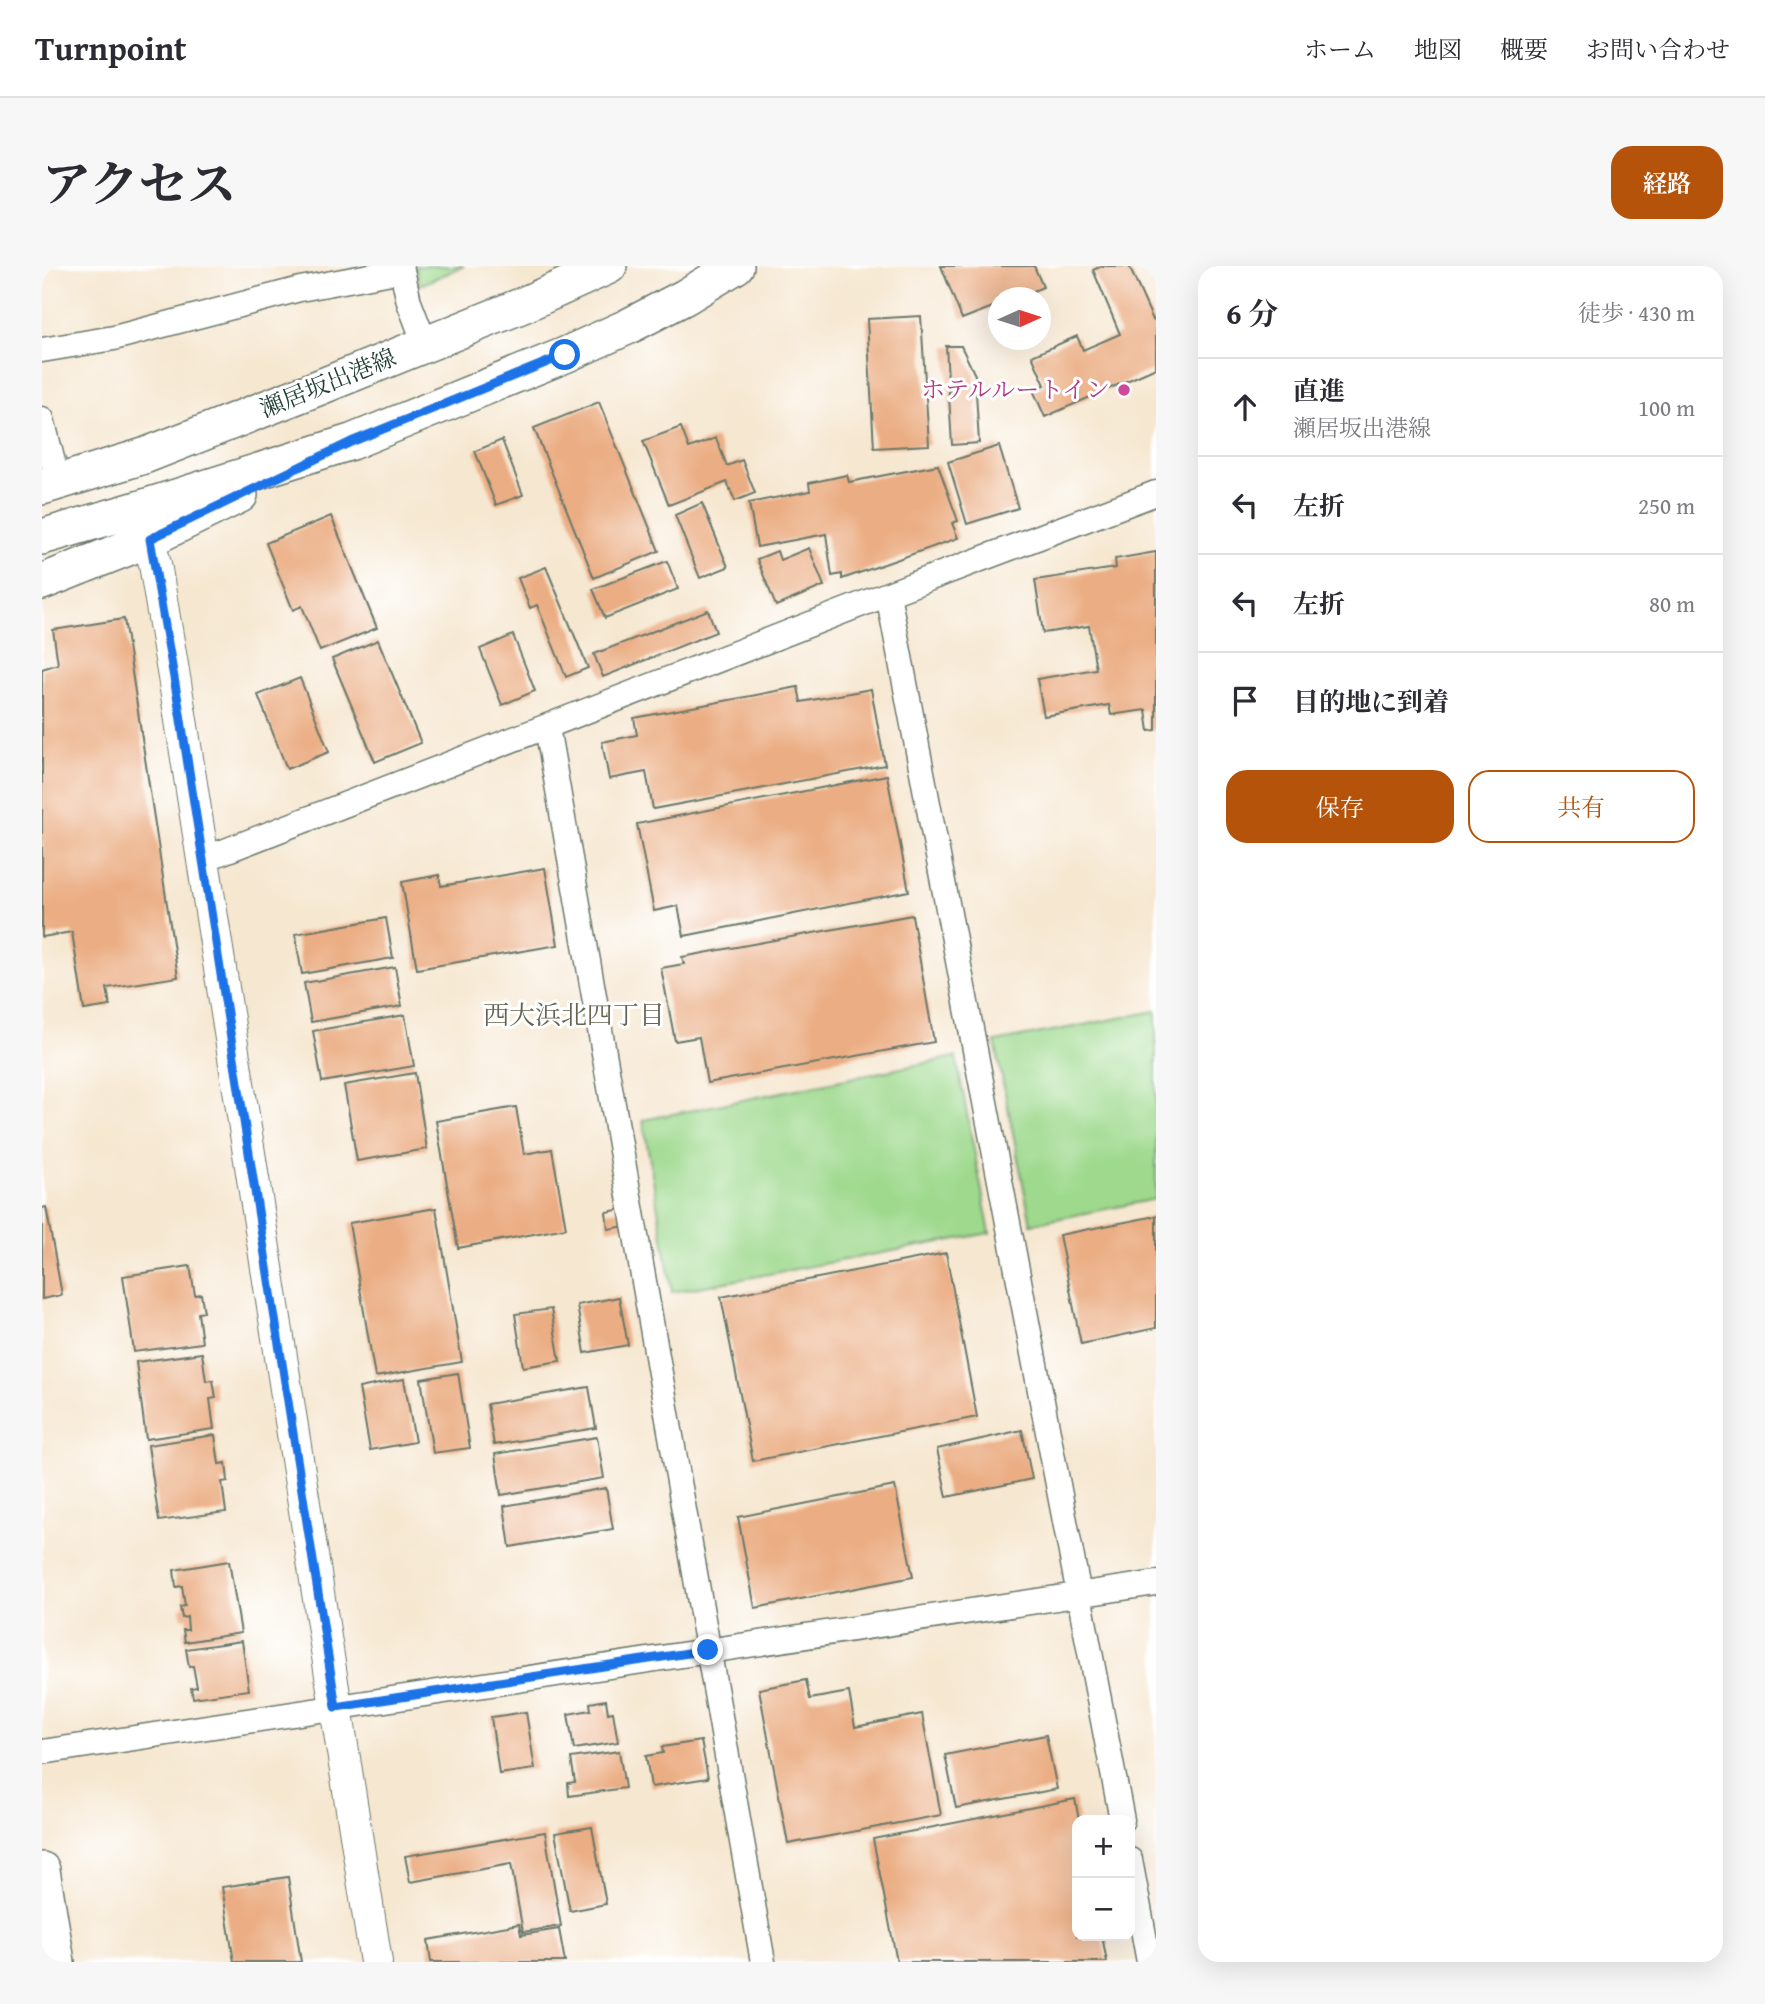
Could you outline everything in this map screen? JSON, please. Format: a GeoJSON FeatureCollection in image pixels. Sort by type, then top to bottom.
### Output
{"type":"FeatureCollection","features":[{"type":"Feature","properties":{"kind":"main road","name":"瀬居坂出港線"},"geometry":{"type":"LineString","coordinates":[[50,484],[144,456],[523,305],[609,266]]}},
{"type":"Feature","properties":{"kind":"main road"},"geometry":{"type":"LineString","coordinates":[[42,582],[145,524],[553,360],[627,327],[685,297],[736,266]]}},
{"type":"Feature","properties":{"kind":"main road"},"geometry":{"type":"LineString","coordinates":[[42,537],[145,524]]}},
{"type":"Feature","properties":{"kind":"main road"},"geometry":{"type":"LineString","coordinates":[[42,1870],[57,1962]]}},
{"type":"Feature","properties":{"kind":"street"},"geometry":{"type":"LineString","coordinates":[[42,350],[114,338],[300,289],[402,268],[410,302],[425,344]]}},
{"type":"Feature","properties":{"kind":"street"},"geometry":{"type":"LineString","coordinates":[[42,419],[50,484]]}},
{"type":"Feature","properties":{"kind":"street"},"geometry":{"type":"LineString","coordinates":[[202,860],[1156,493]]}},
{"type":"Feature","properties":{"kind":"street"},"geometry":{"type":"LineString","coordinates":[[145,524],[178,701],[376,1962]]}},
{"type":"Feature","properties":{"kind":"street"},"geometry":{"type":"LineString","coordinates":[[888,594],[1121,1815]]}},
{"type":"Feature","properties":{"kind":"street"},"geometry":{"type":"LineString","coordinates":[[547,727],[762,1962]]}},
{"type":"Feature","properties":{"kind":"street"},"geometry":{"type":"LineString","coordinates":[[42,1752],[1156,1583]]}},
{"type":"Feature","properties":{"kind":"street"},"geometry":{"type":"LineString","coordinates":[[1133,1878],[1149,1962]]}},
{"type":"Feature","properties":{"kind":"green space"},"geometry":{"type":"Polygon","coordinates":[[[415,266],[464,266],[420,285],[415,266]]]}},
{"type":"Feature","properties":{"kind":"green space"},"geometry":{"type":"Polygon","coordinates":[[[1156,1011],[1156,1199],[1031,1224],[995,1042],[1156,1011]]]}},
{"type":"Feature","properties":{"kind":"green space"},"geometry":{"type":"Polygon","coordinates":[[[956,1057],[990,1233],[672,1292],[643,1120],[956,1057]]]}},
{"type":"Feature","properties":{"kind":"building"},"geometry":{"type":"Polygon","coordinates":[[[941,266],[1034,266],[1043,287],[988,287],[988,309],[962,319],[941,266]]]}},
{"type":"Feature","properties":{"kind":"building"},"geometry":{"type":"Polygon","coordinates":[[[1102,266],[1129,266],[1153,320],[1156,318],[1156,368],[1045,417],[1033,390],[1045,385],[1032,356],[1051,350],[1051,348],[1077,336],[1083,350],[1120,334],[1093,270],[1102,266]]]}},
{"type":"Feature","properties":{"kind":"building"},"geometry":{"type":"Polygon","coordinates":[[[921,316],[929,445],[874,448],[867,319],[921,316]]]}},
{"type":"Feature","properties":{"kind":"building"},"geometry":{"type":"Polygon","coordinates":[[[946,346],[961,346],[975,375],[979,443],[952,445],[946,346]]]}},
{"type":"Feature","properties":{"kind":"building"},"geometry":{"type":"Polygon","coordinates":[[[599,402],[659,551],[594,578],[534,428],[599,402]]]}},
{"type":"Feature","properties":{"kind":"building"},"geometry":{"type":"Polygon","coordinates":[[[681,427],[689,448],[716,438],[727,466],[742,460],[755,493],[735,501],[727,482],[669,505],[643,441],[681,427]]]}},
{"type":"Feature","properties":{"kind":"building"},"geometry":{"type":"Polygon","coordinates":[[[502,440],[523,495],[496,505],[475,451],[502,440]]]}},
{"type":"Feature","properties":{"kind":"building"},"geometry":{"type":"Polygon","coordinates":[[[999,446],[1018,508],[967,524],[948,462],[999,446]]]}},
{"type":"Feature","properties":{"kind":"building"},"geometry":{"type":"Polygon","coordinates":[[[938,465],[958,521],[952,523],[958,538],[842,579],[842,574],[832,576],[826,534],[757,547],[749,503],[810,491],[809,483],[847,475],[849,482],[938,465]]]}},
{"type":"Feature","properties":{"kind":"building"},"geometry":{"type":"Polygon","coordinates":[[[702,503],[728,567],[700,578],[675,515],[702,503]]]}},
{"type":"Feature","properties":{"kind":"building"},"geometry":{"type":"Polygon","coordinates":[[[331,516],[377,628],[320,651],[302,606],[293,610],[266,543],[331,516]]]}},
{"type":"Feature","properties":{"kind":"building"},"geometry":{"type":"Polygon","coordinates":[[[809,548],[824,586],[776,606],[757,559],[777,551],[780,560],[809,548]]]}},
{"type":"Feature","properties":{"kind":"building"},"geometry":{"type":"Polygon","coordinates":[[[1156,552],[1156,730],[1149,731],[1146,710],[1111,715],[1109,705],[1044,716],[1037,679],[1096,669],[1089,626],[1043,633],[1035,580],[1116,568],[1115,559],[1156,552]]]}},
{"type":"Feature","properties":{"kind":"building"},"geometry":{"type":"Polygon","coordinates":[[[667,561],[678,589],[605,618],[593,589],[667,561]]]}},
{"type":"Feature","properties":{"kind":"building"},"geometry":{"type":"Polygon","coordinates":[[[546,567],[588,668],[566,677],[537,605],[530,608],[518,578],[546,567]]]}},
{"type":"Feature","properties":{"kind":"building"},"geometry":{"type":"Polygon","coordinates":[[[708,610],[716,632],[603,677],[594,654],[708,610]]]}},
{"type":"Feature","properties":{"kind":"building"},"geometry":{"type":"Polygon","coordinates":[[[124,619],[178,977],[107,988],[110,1006],[84,1010],[72,932],[42,937],[42,669],[58,664],[53,630],[124,619]]]}},
{"type":"Feature","properties":{"kind":"building"},"geometry":{"type":"Polygon","coordinates":[[[513,635],[535,691],[502,705],[480,649],[513,635]]]}},
{"type":"Feature","properties":{"kind":"building"},"geometry":{"type":"Polygon","coordinates":[[[378,640],[421,743],[375,762],[332,659],[378,640]]]}},
{"type":"Feature","properties":{"kind":"building"},"geometry":{"type":"Polygon","coordinates":[[[300,678],[329,752],[287,769],[258,695],[300,678]]]}},
{"type":"Feature","properties":{"kind":"building"},"geometry":{"type":"Polygon","coordinates":[[[798,687],[801,702],[871,689],[885,765],[653,809],[646,772],[609,779],[602,742],[637,735],[634,718],[798,687]]]}},
{"type":"Feature","properties":{"kind":"building"},"geometry":{"type":"Polygon","coordinates":[[[887,775],[909,891],[684,936],[678,906],[654,911],[637,824],[887,775]]]}},
{"type":"Feature","properties":{"kind":"building"},"geometry":{"type":"Polygon","coordinates":[[[545,868],[558,945],[417,969],[402,882],[439,875],[441,886],[545,868]]]}},
{"type":"Feature","properties":{"kind":"building"},"geometry":{"type":"Polygon","coordinates":[[[912,915],[934,1042],[707,1083],[699,1037],[675,1041],[661,968],[684,964],[682,957],[912,915]]]}},
{"type":"Feature","properties":{"kind":"building"},"geometry":{"type":"Polygon","coordinates":[[[386,918],[393,958],[302,974],[295,934],[386,918]]]}},
{"type":"Feature","properties":{"kind":"building"},"geometry":{"type":"Polygon","coordinates":[[[395,967],[402,1006],[311,1022],[304,983],[395,967]]]}},
{"type":"Feature","properties":{"kind":"building"},"geometry":{"type":"Polygon","coordinates":[[[405,1015],[414,1066],[322,1082],[313,1031],[405,1015]]]}},
{"type":"Feature","properties":{"kind":"building"},"geometry":{"type":"Polygon","coordinates":[[[415,1073],[427,1149],[357,1161],[344,1085],[415,1073]]]}},
{"type":"Feature","properties":{"kind":"building"},"geometry":{"type":"Polygon","coordinates":[[[516,1107],[524,1154],[552,1149],[566,1228],[458,1248],[436,1121],[516,1107]]]}},
{"type":"Feature","properties":{"kind":"building"},"geometry":{"type":"Polygon","coordinates":[[[46,1207],[62,1295],[42,1299],[42,1208],[46,1207]]]}},
{"type":"Feature","properties":{"kind":"building"},"geometry":{"type":"Polygon","coordinates":[[[436,1208],[462,1362],[375,1377],[349,1223],[436,1208]]]}},
{"type":"Feature","properties":{"kind":"building"},"geometry":{"type":"Polygon","coordinates":[[[623,1209],[626,1226],[608,1229],[606,1212],[623,1209]]]}},
{"type":"Feature","properties":{"kind":"building"},"geometry":{"type":"Polygon","coordinates":[[[1156,1216],[1156,1328],[1081,1344],[1059,1235],[1156,1216]]]}},
{"type":"Feature","properties":{"kind":"building"},"geometry":{"type":"Polygon","coordinates":[[[946,1253],[977,1417],[753,1461],[721,1297],[946,1253]]]}},
{"type":"Feature","properties":{"kind":"building"},"geometry":{"type":"Polygon","coordinates":[[[190,1266],[195,1295],[201,1294],[204,1312],[198,1313],[202,1343],[134,1352],[123,1276],[190,1266]]]}},
{"type":"Feature","properties":{"kind":"building"},"geometry":{"type":"Polygon","coordinates":[[[619,1297],[628,1345],[585,1353],[577,1305],[619,1297]]]}},
{"type":"Feature","properties":{"kind":"building"},"geometry":{"type":"Polygon","coordinates":[[[551,1309],[560,1361],[523,1367],[515,1314],[551,1309]]]}},
{"type":"Feature","properties":{"kind":"building"},"geometry":{"type":"Polygon","coordinates":[[[202,1353],[206,1381],[213,1380],[216,1398],[210,1399],[214,1429],[146,1439],[136,1362],[202,1353]]]}},
{"type":"Feature","properties":{"kind":"building"},"geometry":{"type":"Polygon","coordinates":[[[458,1373],[470,1448],[433,1453],[421,1379],[458,1373]]]}},
{"type":"Feature","properties":{"kind":"building"},"geometry":{"type":"Polygon","coordinates":[[[404,1379],[415,1442],[370,1450],[359,1388],[404,1379]]]}},
{"type":"Feature","properties":{"kind":"building"},"geometry":{"type":"Polygon","coordinates":[[[589,1387],[596,1428],[494,1445],[487,1404],[589,1387]]]}},
{"type":"Feature","properties":{"kind":"building"},"geometry":{"type":"Polygon","coordinates":[[[1022,1430],[1032,1479],[947,1497],[937,1449],[1022,1430]]]}},
{"type":"Feature","properties":{"kind":"building"},"geometry":{"type":"Polygon","coordinates":[[[215,1435],[219,1464],[226,1463],[228,1481],[222,1482],[226,1512],[159,1521],[148,1445],[215,1435]]]}},
{"type":"Feature","properties":{"kind":"building"},"geometry":{"type":"Polygon","coordinates":[[[597,1437],[604,1478],[501,1495],[495,1454],[597,1437]]]}},
{"type":"Feature","properties":{"kind":"building"},"geometry":{"type":"Polygon","coordinates":[[[895,1486],[913,1577],[755,1608],[738,1517],[895,1486]]]}},
{"type":"Feature","properties":{"kind":"building"},"geometry":{"type":"Polygon","coordinates":[[[606,1488],[613,1529],[510,1547],[504,1506],[606,1488]]]}},
{"type":"Feature","properties":{"kind":"building"},"geometry":{"type":"Polygon","coordinates":[[[229,1561],[241,1633],[185,1642],[183,1630],[188,1630],[187,1617],[182,1618],[180,1607],[185,1606],[182,1586],[176,1587],[174,1570],[229,1561]]]}},
{"type":"Feature","properties":{"kind":"building"},"geometry":{"type":"Polygon","coordinates":[[[242,1641],[249,1690],[193,1698],[191,1688],[197,1687],[193,1666],[189,1667],[186,1649],[242,1641]]]}},
{"type":"Feature","properties":{"kind":"building"},"geometry":{"type":"Polygon","coordinates":[[[806,1680],[810,1699],[849,1692],[855,1727],[922,1714],[941,1815],[788,1844],[759,1689],[806,1680]]]}},
{"type":"Feature","properties":{"kind":"building"},"geometry":{"type":"Polygon","coordinates":[[[606,1700],[608,1713],[613,1712],[618,1742],[574,1749],[568,1714],[591,1710],[590,1703],[606,1700]]]}},
{"type":"Feature","properties":{"kind":"building"},"geometry":{"type":"Polygon","coordinates":[[[526,1712],[535,1769],[499,1774],[491,1717],[526,1712]]]}},
{"type":"Feature","properties":{"kind":"building"},"geometry":{"type":"Polygon","coordinates":[[[1046,1735],[1057,1789],[956,1808],[945,1755],[1046,1735]]]}},
{"type":"Feature","properties":{"kind":"building"},"geometry":{"type":"Polygon","coordinates":[[[701,1741],[708,1778],[651,1787],[646,1756],[663,1753],[662,1747],[701,1741]]]}},
{"type":"Feature","properties":{"kind":"building"},"geometry":{"type":"Polygon","coordinates":[[[619,1751],[625,1788],[569,1796],[568,1783],[575,1782],[571,1758],[619,1751]]]}},
{"type":"Feature","properties":{"kind":"building"},"geometry":{"type":"Polygon","coordinates":[[[1075,1799],[1078,1815],[1072,1815],[1072,1941],[1103,1941],[1107,1962],[897,1962],[873,1839],[1075,1799]]]}},
{"type":"Feature","properties":{"kind":"building"},"geometry":{"type":"Polygon","coordinates":[[[592,1827],[606,1904],[570,1911],[555,1833],[592,1827]]]}},
{"type":"Feature","properties":{"kind":"building"},"geometry":{"type":"Polygon","coordinates":[[[545,1832],[561,1926],[523,1932],[511,1864],[410,1882],[405,1856],[545,1832]]]}},
{"type":"Feature","properties":{"kind":"building"},"geometry":{"type":"Polygon","coordinates":[[[288,1877],[301,1962],[234,1962],[222,1887],[288,1877]]]}},
{"type":"Feature","properties":{"kind":"building"},"geometry":{"type":"Polygon","coordinates":[[[519,1924],[521,1935],[559,1929],[565,1962],[431,1962],[428,1940],[519,1924]]]}},
{"type":"Feature","properties":{"kind":"place","name":"ホテルルートイン"},"geometry":{"type":"Point","coordinates":[1124,390]}},
{"type":"Feature","properties":{"kind":"district","name":"西大浜北四丁目"},"geometry":{"type":"Point","coordinates":[574,1015]}},
{"type":"Feature","properties":{"kind":"route"},"geometry":{"type":"LineString","coordinates":[[565,355],[351,442],[150,539],[178,701],[336,1707],[708,1650]]}}]}
